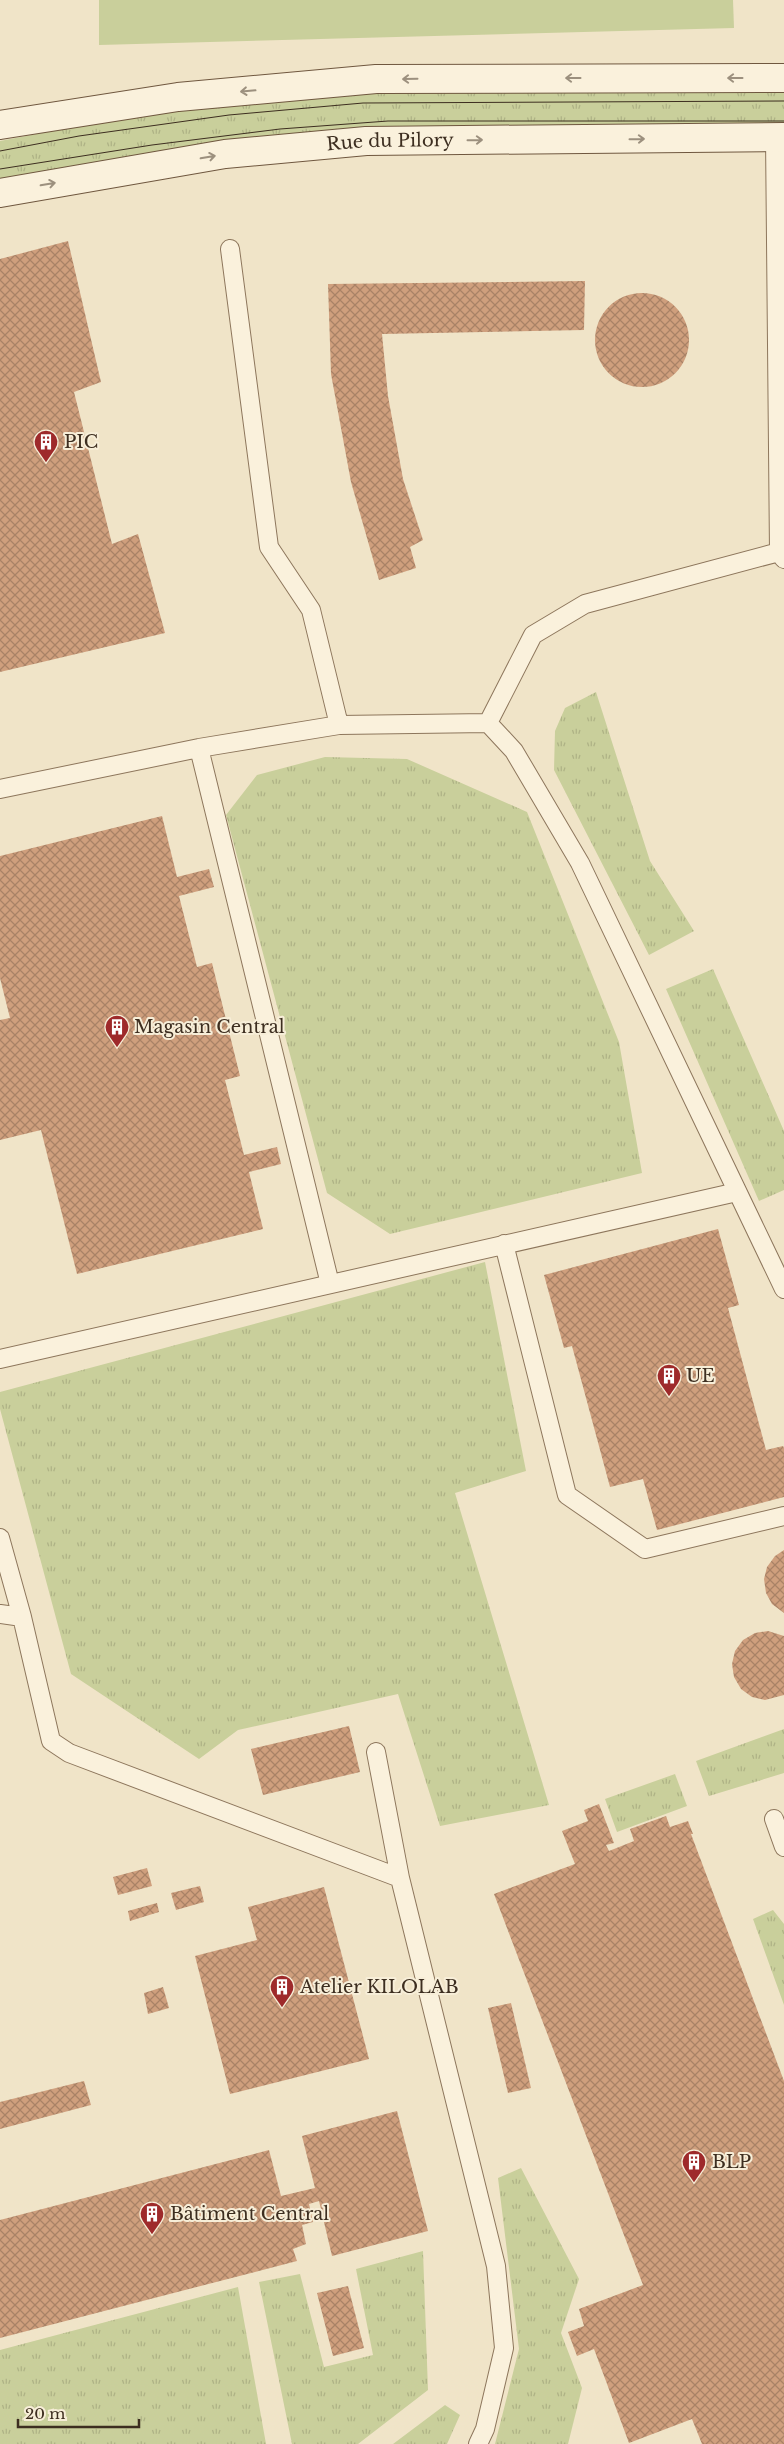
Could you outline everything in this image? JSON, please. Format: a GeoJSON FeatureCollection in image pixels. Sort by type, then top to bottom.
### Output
{"type":"FeatureCollection","features":[{"type":"Feature","properties":{"kind":"main road"},"geometry":{"type":"LineString","coordinates":[[0,126],[178,98],[376,79],[784,78]]}},
{"type":"Feature","properties":{"kind":"main road","name":"Rue du Pilory"},"geometry":{"type":"LineString","coordinates":[[0,193],[225,154],[366,142],[780,137]]}},
{"type":"Feature","properties":{"kind":"lane"},"geometry":{"type":"LineString","coordinates":[[488,723],[533,636],[577,609],[594,602],[782,555],[780,137]]}},
{"type":"Feature","properties":{"kind":"lane"},"geometry":{"type":"LineString","coordinates":[[230,249],[269,547],[311,610],[339,725]]}},
{"type":"Feature","properties":{"kind":"lane"},"geometry":{"type":"LineString","coordinates":[[0,789],[199,748],[339,725],[488,723],[514,751],[580,863],[784,1289]]}},
{"type":"Feature","properties":{"kind":"lane"},"geometry":{"type":"LineString","coordinates":[[199,748],[330,1284]]}},
{"type":"Feature","properties":{"kind":"lane"},"geometry":{"type":"LineString","coordinates":[[0,1359],[738,1192]]}},
{"type":"Feature","properties":{"kind":"lane"},"geometry":{"type":"LineString","coordinates":[[504,1244],[567,1495],[645,1549],[784,1516]]}},
{"type":"Feature","properties":{"kind":"lane"},"geometry":{"type":"LineString","coordinates":[[0,1538],[22,1617],[51,1741],[69,1754],[400,1878]]}},
{"type":"Feature","properties":{"kind":"lane"},"geometry":{"type":"LineString","coordinates":[[0,1614],[22,1617]]}},
{"type":"Feature","properties":{"kind":"lane"},"geometry":{"type":"LineString","coordinates":[[376,1752],[400,1878],[496,2266],[504,2348],[485,2429],[478,2444]]}},
{"type":"Feature","properties":{"kind":"lane"},"geometry":{"type":"LineString","coordinates":[[774,1819],[784,1847]]}},
{"type":"Feature","properties":{"kind":"green space"},"geometry":{"type":"Polygon","coordinates":[[[99,0],[733,0],[734,28],[99,45],[99,0]]]}},
{"type":"Feature","properties":{"kind":"green space"},"geometry":{"type":"Polygon","coordinates":[[[784,87],[784,127],[598,127],[0,179],[0,141],[172,108],[382,89],[784,87]]]}},
{"type":"Feature","properties":{"kind":"green space"},"geometry":{"type":"Polygon","coordinates":[[[596,692],[650,861],[694,931],[649,955],[554,770],[555,731],[565,708],[596,692]]]}},
{"type":"Feature","properties":{"kind":"green space"},"geometry":{"type":"Polygon","coordinates":[[[325,757],[407,759],[527,812],[619,1042],[642,1173],[390,1234],[327,1193],[226,815],[257,775],[325,757]]]}},
{"type":"Feature","properties":{"kind":"green space"},"geometry":{"type":"Polygon","coordinates":[[[713,969],[784,1131],[784,1190],[759,1201],[666,989],[713,969]]]}},
{"type":"Feature","properties":{"kind":"green space"},"geometry":{"type":"Polygon","coordinates":[[[485,1262],[526,1471],[455,1493],[549,1805],[440,1826],[398,1694],[238,1730],[199,1759],[71,1674],[0,1409],[0,1392],[485,1262]]]}},
{"type":"Feature","properties":{"kind":"green space"},"geometry":{"type":"Polygon","coordinates":[[[784,1729],[784,1773],[709,1796],[696,1761],[784,1729]]]}},
{"type":"Feature","properties":{"kind":"green space"},"geometry":{"type":"Polygon","coordinates":[[[675,1774],[687,1806],[617,1832],[605,1799],[675,1774]]]}},
{"type":"Feature","properties":{"kind":"green space"},"geometry":{"type":"Polygon","coordinates":[[[773,1910],[784,1924],[784,2005],[753,1919],[773,1910]]]}},
{"type":"Feature","properties":{"kind":"green space"},"geometry":{"type":"Polygon","coordinates":[[[521,2168],[579,2279],[561,2333],[582,2388],[568,2444],[495,2444],[519,2349],[498,2178],[521,2168]]]}},
{"type":"Feature","properties":{"kind":"green space"},"geometry":{"type":"Polygon","coordinates":[[[423,2251],[428,2390],[358,2444],[292,2444],[259,2282],[300,2274],[324,2367],[373,2355],[356,2269],[423,2251]]]}},
{"type":"Feature","properties":{"kind":"green space"},"geometry":{"type":"Polygon","coordinates":[[[238,2287],[266,2444],[0,2444],[0,2350],[238,2287]]]}},
{"type":"Feature","properties":{"kind":"green space"},"geometry":{"type":"Polygon","coordinates":[[[445,2405],[460,2415],[447,2444],[393,2444],[445,2405]]]}},
{"type":"Feature","properties":{"kind":"building","name":"PIC"},"geometry":{"type":"Polygon","coordinates":[[[68,241],[101,382],[74,392],[112,544],[138,534],[165,633],[0,672],[0,259],[68,241]]]}},
{"type":"Feature","properties":{"kind":"building"},"geometry":{"type":"Polygon","coordinates":[[[585,281],[584,330],[382,334],[388,396],[403,479],[423,540],[410,547],[416,568],[379,580],[351,482],[331,374],[328,284],[585,281]]]}},
{"type":"Feature","properties":{"kind":"building"},"geometry":{"type":"Polygon","coordinates":[[[642,293],[660,297],[675,307],[685,322],[689,340],[685,358],[675,373],[660,383],[642,387],[624,383],[609,373],[599,358],[595,340],[599,322],[609,307],[624,297],[642,293]]]}},
{"type":"Feature","properties":{"kind":"building","name":"Magasin Central"},"geometry":{"type":"Polygon","coordinates":[[[162,816],[177,877],[209,869],[214,887],[179,896],[197,967],[212,963],[240,1076],[225,1080],[244,1155],[277,1147],[281,1164],[249,1172],[263,1229],[77,1274],[41,1130],[0,1140],[0,1020],[10,1018],[0,978],[0,856],[162,816]]]}},
{"type":"Feature","properties":{"kind":"building","name":"UE"},"geometry":{"type":"Polygon","coordinates":[[[718,1229],[739,1305],[728,1308],[766,1450],[783,1446],[784,1448],[784,1497],[657,1530],[643,1479],[610,1487],[572,1346],[564,1348],[544,1275],[718,1229]]]}},
{"type":"Feature","properties":{"kind":"building"},"geometry":{"type":"Polygon","coordinates":[[[784,1550],[784,1613],[772,1604],[766,1593],[764,1579],[767,1567],[775,1556],[784,1550]]]}},
{"type":"Feature","properties":{"kind":"building"},"geometry":{"type":"Polygon","coordinates":[[[768,1631],[784,1636],[784,1695],[765,1700],[752,1697],[741,1689],[734,1677],[732,1664],[735,1651],[743,1640],[755,1633],[768,1631]]]}},
{"type":"Feature","properties":{"kind":"building"},"geometry":{"type":"Polygon","coordinates":[[[349,1726],[360,1772],[263,1795],[251,1749],[349,1726]]]}},
{"type":"Feature","properties":{"kind":"building","name":"BLP"},"geometry":{"type":"Polygon","coordinates":[[[599,1804],[614,1843],[606,1845],[609,1851],[634,1841],[630,1829],[666,1816],[670,1827],[688,1821],[693,1834],[691,1834],[784,2081],[784,2444],[702,2444],[692,2419],[629,2443],[594,2349],[577,2356],[568,2332],[584,2326],[579,2309],[643,2285],[494,1894],[575,1864],[562,1831],[588,1821],[584,1810],[599,1804]]]}},
{"type":"Feature","properties":{"kind":"building"},"geometry":{"type":"Polygon","coordinates":[[[147,1868],[152,1886],[118,1895],[113,1877],[147,1868]]]}},
{"type":"Feature","properties":{"kind":"building"},"geometry":{"type":"Polygon","coordinates":[[[200,1886],[204,1902],[176,1910],[171,1893],[200,1886]]]}},
{"type":"Feature","properties":{"kind":"building","name":"Atelier KILOLAB"},"geometry":{"type":"Polygon","coordinates":[[[324,1887],[369,2059],[230,2094],[195,1956],[257,1940],[248,1907],[324,1887]]]}},
{"type":"Feature","properties":{"kind":"building"},"geometry":{"type":"Polygon","coordinates":[[[157,1903],[159,1912],[130,1921],[128,1911],[157,1903]]]}},
{"type":"Feature","properties":{"kind":"building"},"geometry":{"type":"Polygon","coordinates":[[[163,1987],[169,2008],[148,2014],[144,1993],[163,1987]]]}},
{"type":"Feature","properties":{"kind":"building"},"geometry":{"type":"Polygon","coordinates":[[[511,2003],[531,2088],[508,2093],[488,2008],[511,2003]]]}},
{"type":"Feature","properties":{"kind":"building"},"geometry":{"type":"Polygon","coordinates":[[[84,2081],[91,2105],[0,2129],[0,2102],[84,2081]]]}},
{"type":"Feature","properties":{"kind":"building","name":"Bâtiment Central"},"geometry":{"type":"Polygon","coordinates":[[[397,2111],[428,2231],[332,2256],[319,2201],[309,2204],[313,2222],[302,2225],[306,2244],[293,2249],[297,2261],[0,2338],[0,2220],[269,2150],[281,2196],[315,2188],[302,2136],[397,2111]]]}},
{"type":"Feature","properties":{"kind":"building"},"geometry":{"type":"Polygon","coordinates":[[[348,2286],[364,2348],[333,2356],[317,2293],[348,2286]]]}},
{"type":"Feature","properties":{"kind":"tram line"},"geometry":{"type":"LineString","coordinates":[[0,151],[79,136],[229,115],[363,103],[784,101]]}},
{"type":"Feature","properties":{"kind":"tram line"},"geometry":{"type":"LineString","coordinates":[[0,169],[152,145],[280,129],[388,121],[784,121]]}},
{"type":"Feature","properties":{"kind":"place","name":"PIC"},"geometry":{"type":"Point","coordinates":[46,463]}},
{"type":"Feature","properties":{"kind":"place","name":"Magasin Central"},"geometry":{"type":"Point","coordinates":[117,1048]}},
{"type":"Feature","properties":{"kind":"place","name":"UE"},"geometry":{"type":"Point","coordinates":[669,1397]}},
{"type":"Feature","properties":{"kind":"place","name":"Atelier KILOLAB"},"geometry":{"type":"Point","coordinates":[282,2008]}},
{"type":"Feature","properties":{"kind":"place","name":"BLP"},"geometry":{"type":"Point","coordinates":[694,2183]}},
{"type":"Feature","properties":{"kind":"place","name":"Bâtiment Central"},"geometry":{"type":"Point","coordinates":[152,2235]}}]}
